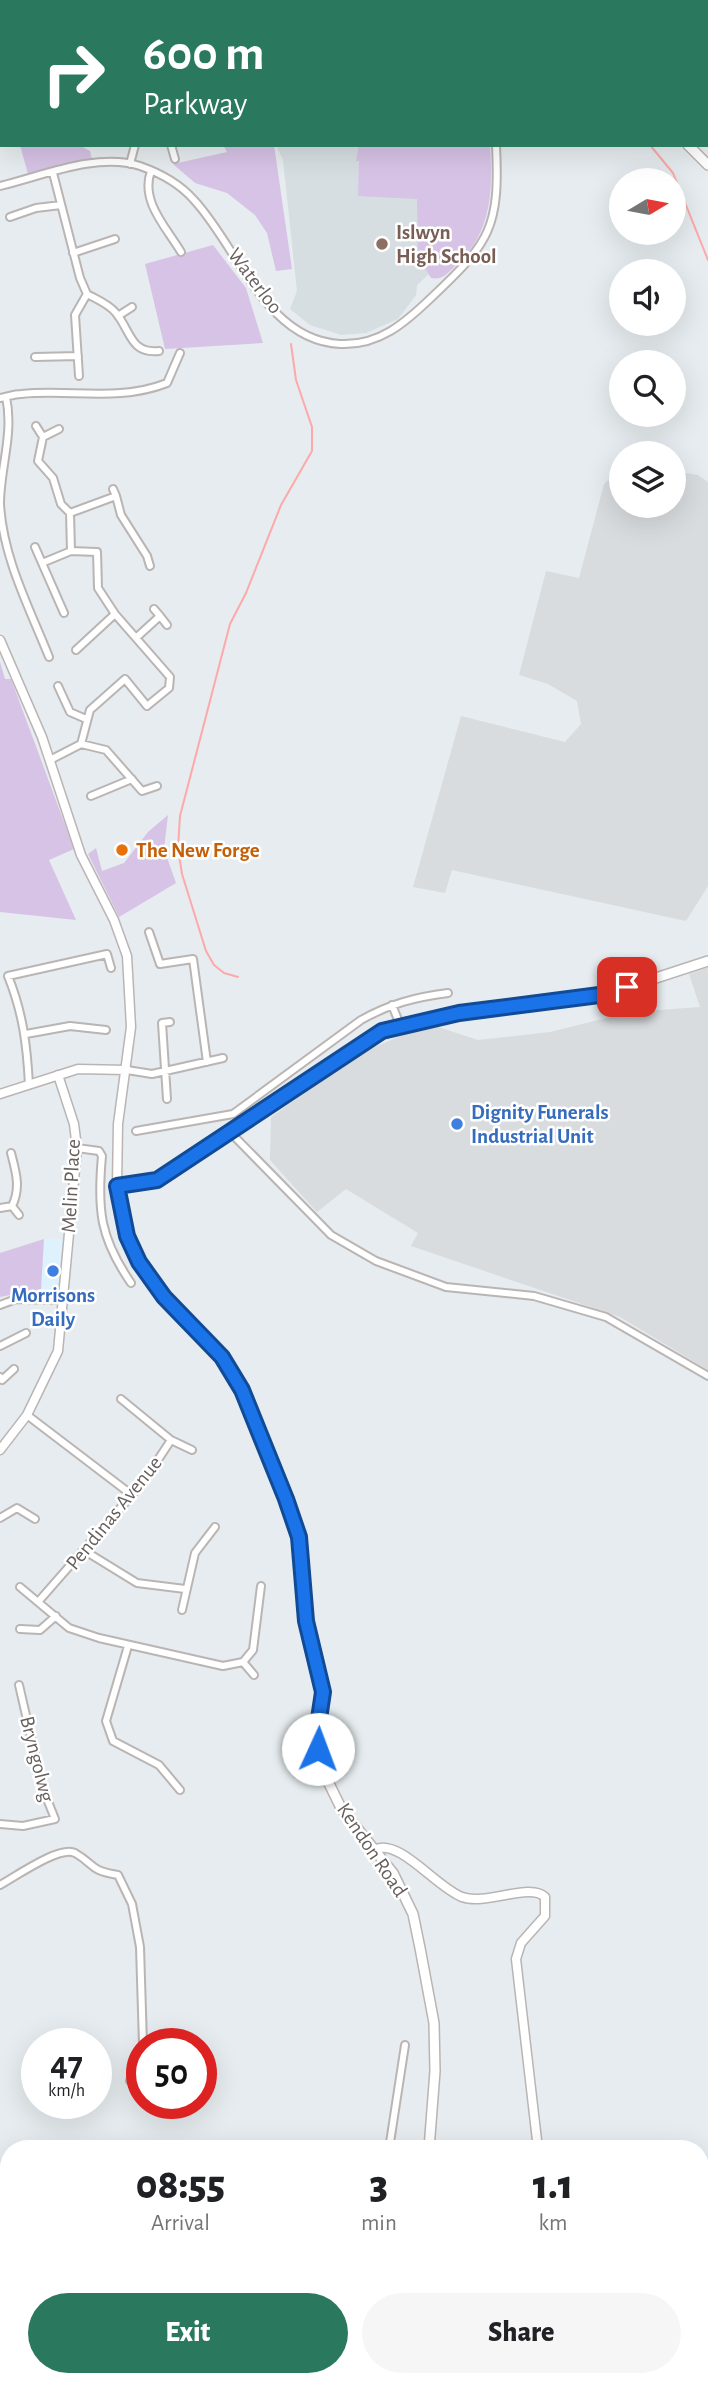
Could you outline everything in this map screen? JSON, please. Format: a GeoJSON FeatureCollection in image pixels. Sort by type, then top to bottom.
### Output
{"type":"FeatureCollection","features":[{"type":"Feature","properties":{"kind":"main road"},"geometry":{"type":"LineString","coordinates":[[690,147],[708,165]]}},
{"type":"Feature","properties":{"kind":"main road"},"geometry":{"type":"LineString","coordinates":[[117,1186],[157,1180],[382,1031],[459,1013],[607,994],[708,961]]}},
{"type":"Feature","properties":{"kind":"main road","name":"Kendon Road"},"geometry":{"type":"LineString","coordinates":[[117,1186],[127,1236],[139,1262],[164,1297],[222,1357],[242,1390],[299,1537],[306,1621],[323,1692],[317,1732],[320,1765],[341,1808],[376,1849],[412,1914],[434,2023],[435,2071],[430,2140]]}},
{"type":"Feature","properties":{"kind":"street"},"geometry":{"type":"LineString","coordinates":[[130,164],[134,147]]}},
{"type":"Feature","properties":{"kind":"street"},"geometry":{"type":"LineString","coordinates":[[172,147],[175,159]]}},
{"type":"Feature","properties":{"kind":"street","name":"Waterloo"},"geometry":{"type":"LineString","coordinates":[[0,186],[96,162],[130,164],[163,176],[194,199],[269,304],[288,323],[315,339],[351,344],[374,340],[404,324],[478,250],[490,229],[496,206],[496,147]]}},
{"type":"Feature","properties":{"kind":"street"},"geometry":{"type":"LineString","coordinates":[[151,171],[146,187],[149,200],[181,252]]}},
{"type":"Feature","properties":{"kind":"street"},"geometry":{"type":"LineString","coordinates":[[53,173],[73,253],[87,294],[118,316],[135,346],[148,352],[159,351]]}},
{"type":"Feature","properties":{"kind":"street"},"geometry":{"type":"LineString","coordinates":[[10,217],[36,208],[61,205]]}},
{"type":"Feature","properties":{"kind":"street"},"geometry":{"type":"LineString","coordinates":[[73,253],[115,239]]}},
{"type":"Feature","properties":{"kind":"street"},"geometry":{"type":"LineString","coordinates":[[79,376],[75,314],[87,294]]}},
{"type":"Feature","properties":{"kind":"street"},"geometry":{"type":"LineString","coordinates":[[118,316],[132,307]]}},
{"type":"Feature","properties":{"kind":"street"},"geometry":{"type":"LineString","coordinates":[[49,657],[2,544],[0,499],[8,419],[3,398],[21,394],[119,394],[155,388],[167,383],[180,353]]}},
{"type":"Feature","properties":{"kind":"street"},"geometry":{"type":"LineString","coordinates":[[35,357],[78,356]]}},
{"type":"Feature","properties":{"kind":"street"},"geometry":{"type":"LineString","coordinates":[[36,426],[43,437],[38,460],[53,478],[61,504],[70,513],[71,551]]}},
{"type":"Feature","properties":{"kind":"street"},"geometry":{"type":"LineString","coordinates":[[43,437],[59,429]]}},
{"type":"Feature","properties":{"kind":"street"},"geometry":{"type":"LineString","coordinates":[[70,513],[114,492],[122,509],[121,514],[147,556],[150,566]]}},
{"type":"Feature","properties":{"kind":"street"},"geometry":{"type":"LineString","coordinates":[[35,547],[64,613]]}},
{"type":"Feature","properties":{"kind":"street"},"geometry":{"type":"LineString","coordinates":[[42,563],[71,551],[97,552],[98,588],[115,614],[170,677],[169,688],[147,706],[125,679],[90,710],[81,744]]}},
{"type":"Feature","properties":{"kind":"street"},"geometry":{"type":"LineString","coordinates":[[154,609],[167,625]]}},
{"type":"Feature","properties":{"kind":"street"},"geometry":{"type":"LineString","coordinates":[[76,650],[115,614]]}},
{"type":"Feature","properties":{"kind":"street"},"geometry":{"type":"LineString","coordinates":[[137,638],[160,617]]}},
{"type":"Feature","properties":{"kind":"street"},"geometry":{"type":"LineString","coordinates":[[0,640],[50,760],[81,855],[114,920],[127,956],[132,997],[127,1070],[118,1124],[117,1186]]}},
{"type":"Feature","properties":{"kind":"street"},"geometry":{"type":"LineString","coordinates":[[58,686],[70,712],[86,719]]}},
{"type":"Feature","properties":{"kind":"street"},"geometry":{"type":"LineString","coordinates":[[50,760],[81,744],[106,750],[142,791],[157,786]]}},
{"type":"Feature","properties":{"kind":"street"},"geometry":{"type":"LineString","coordinates":[[91,796],[132,779]]}},
{"type":"Feature","properties":{"kind":"street"},"geometry":{"type":"LineString","coordinates":[[149,932],[160,964],[193,959],[207,1062]]}},
{"type":"Feature","properties":{"kind":"street"},"geometry":{"type":"LineString","coordinates":[[0,978],[109,951],[111,968]]}},
{"type":"Feature","properties":{"kind":"street"},"geometry":{"type":"LineString","coordinates":[[8,976],[19,1004],[26,1034],[29,1085]]}},
{"type":"Feature","properties":{"kind":"street"},"geometry":{"type":"LineString","coordinates":[[136,1131],[233,1115],[361,1020],[391,1005],[448,993]]}},
{"type":"Feature","properties":{"kind":"street"},"geometry":{"type":"LineString","coordinates":[[391,1005],[401,1027]]}},
{"type":"Feature","properties":{"kind":"street"},"geometry":{"type":"LineString","coordinates":[[167,1099],[162,1023],[170,1022]]}},
{"type":"Feature","properties":{"kind":"street"},"geometry":{"type":"LineString","coordinates":[[26,1034],[70,1026],[106,1030]]}},
{"type":"Feature","properties":{"kind":"street"},"geometry":{"type":"LineString","coordinates":[[0,1094],[78,1069],[127,1070],[152,1074],[223,1058]]}},
{"type":"Feature","properties":{"kind":"street","name":"Melin Place"},"geometry":{"type":"LineString","coordinates":[[0,1450],[27,1415],[58,1351],[76,1148],[74,1124],[58,1075]]}},
{"type":"Feature","properties":{"kind":"street"},"geometry":{"type":"LineString","coordinates":[[229,1131],[331,1235],[376,1261],[446,1287],[534,1296],[606,1317],[708,1376]]}},
{"type":"Feature","properties":{"kind":"street"},"geometry":{"type":"LineString","coordinates":[[76,1148],[99,1151],[102,1156],[98,1204],[104,1237],[131,1283]]}},
{"type":"Feature","properties":{"kind":"street"},"geometry":{"type":"LineString","coordinates":[[11,1153],[18,1195],[12,1206]]}},
{"type":"Feature","properties":{"kind":"street"},"geometry":{"type":"LineString","coordinates":[[0,1208],[12,1206]]}},
{"type":"Feature","properties":{"kind":"street"},"geometry":{"type":"LineString","coordinates":[[12,1206],[19,1215]]}},
{"type":"Feature","properties":{"kind":"street"},"geometry":{"type":"LineString","coordinates":[[0,1306],[16,1299],[64,1300]]}},
{"type":"Feature","properties":{"kind":"street"},"geometry":{"type":"LineString","coordinates":[[0,1346],[26,1333]]}},
{"type":"Feature","properties":{"kind":"street"},"geometry":{"type":"LineString","coordinates":[[0,1377],[2,1380],[14,1369]]}},
{"type":"Feature","properties":{"kind":"street","name":"Pendinas Avenue"},"geometry":{"type":"LineString","coordinates":[[38,1602],[132,1495],[171,1440],[121,1399]]}},
{"type":"Feature","properties":{"kind":"street"},"geometry":{"type":"LineString","coordinates":[[27,1415],[132,1495]]}},
{"type":"Feature","properties":{"kind":"street"},"geometry":{"type":"LineString","coordinates":[[171,1440],[192,1450]]}},
{"type":"Feature","properties":{"kind":"street"},"geometry":{"type":"LineString","coordinates":[[0,1518],[17,1508],[34,1519]]}},
{"type":"Feature","properties":{"kind":"street"},"geometry":{"type":"LineString","coordinates":[[182,1610],[195,1553],[215,1527]]}},
{"type":"Feature","properties":{"kind":"street"},"geometry":{"type":"LineString","coordinates":[[85,1551],[137,1583],[185,1589]]}},
{"type":"Feature","properties":{"kind":"street"},"geometry":{"type":"LineString","coordinates":[[20,1587],[69,1628],[128,1646],[223,1666],[243,1662],[253,1650],[261,1586]]}},
{"type":"Feature","properties":{"kind":"street"},"geometry":{"type":"LineString","coordinates":[[20,1629],[40,1630],[56,1616]]}},
{"type":"Feature","properties":{"kind":"street"},"geometry":{"type":"LineString","coordinates":[[128,1646],[106,1721],[113,1741],[159,1765],[180,1790]]}},
{"type":"Feature","properties":{"kind":"street"},"geometry":{"type":"LineString","coordinates":[[243,1662],[254,1675]]}},
{"type":"Feature","properties":{"kind":"street","name":"Bryngolwg"},"geometry":{"type":"LineString","coordinates":[[0,1824],[23,1826],[55,1819],[43,1789],[19,1685]]}},
{"type":"Feature","properties":{"kind":"street"},"geometry":{"type":"LineString","coordinates":[[376,1849],[384,1845],[395,1848],[441,1886],[471,1900],[532,1891],[545,1897],[545,1916],[527,1934],[516,1959],[537,2140]]}},
{"type":"Feature","properties":{"kind":"street"},"geometry":{"type":"LineString","coordinates":[[0,1885],[60,1851],[73,1852],[96,1871],[118,1875],[132,1904],[140,1947],[142,2028]]}},
{"type":"Feature","properties":{"kind":"street"},"geometry":{"type":"LineString","coordinates":[[390,2140],[405,2045]]}},
{"type":"Feature","properties":{"kind":"shaded area"},"geometry":{"type":"Polygon","coordinates":[[[21,147],[83,147],[90,151],[92,159],[28,174],[21,147]]]}},
{"type":"Feature","properties":{"kind":"shaded area"},"geometry":{"type":"Polygon","coordinates":[[[224,147],[274,147],[292,269],[276,271],[267,233],[255,215],[227,193],[195,183],[173,164],[227,152],[224,147]]]}},
{"type":"Feature","properties":{"kind":"shaded area","name":"Islwyn High School"},"geometry":{"type":"Polygon","coordinates":[[[277,147],[482,147],[432,277],[429,274],[417,285],[416,295],[398,319],[366,333],[341,335],[310,325],[290,309],[297,291],[283,160],[277,147]]]}},
{"type":"Feature","properties":{"kind":"shaded area"},"geometry":{"type":"Polygon","coordinates":[[[359,147],[490,147],[490,196],[483,226],[467,254],[449,272],[438,278],[431,278],[418,257],[417,199],[358,196],[359,161],[356,161],[359,147]]]}},
{"type":"Feature","properties":{"kind":"shaded area"},"geometry":{"type":"Polygon","coordinates":[[[213,245],[246,288],[263,343],[165,349],[145,264],[213,245]]]}},
{"type":"Feature","properties":{"kind":"shaded area"},"geometry":{"type":"Polygon","coordinates":[[[686,473],[698,475],[708,482],[708,886],[686,921],[452,870],[445,893],[413,887],[461,716],[565,742],[581,724],[577,701],[548,684],[519,675],[546,571],[579,578],[604,484],[609,479],[609,518],[686,518],[686,473]]]}},
{"type":"Feature","properties":{"kind":"shaded area"},"geometry":{"type":"Polygon","coordinates":[[[0,662],[5,679],[11,679],[74,849],[49,860],[76,920],[0,912],[0,662]]]}},
{"type":"Feature","properties":{"kind":"shaded area"},"geometry":{"type":"Polygon","coordinates":[[[168,815],[164,849],[176,883],[119,917],[88,854],[96,848],[102,871],[124,863],[148,832],[168,815]]]}},
{"type":"Feature","properties":{"kind":"shaded area"},"geometry":{"type":"Polygon","coordinates":[[[708,967],[708,1370],[620,1317],[411,1246],[418,1233],[346,1189],[317,1212],[270,1160],[271,1117],[363,1052],[429,1024],[478,1040],[550,1032],[631,1012],[700,1007],[689,974],[708,967]]]}},
{"type":"Feature","properties":{"kind":"shaded area"},"geometry":{"type":"Polygon","coordinates":[[[44,1239],[64,1239],[63,1288],[60,1290],[41,1289],[44,1239]]]}},
{"type":"Feature","properties":{"kind":"shaded area"},"geometry":{"type":"Polygon","coordinates":[[[44,1239],[41,1289],[0,1297],[0,1253],[44,1239]]]}},
{"type":"Feature","properties":{"kind":"waterway"},"geometry":{"type":"LineString","coordinates":[[652,147],[673,173],[708,260]]}},
{"type":"Feature","properties":{"kind":"waterway"},"geometry":{"type":"LineString","coordinates":[[238,977],[224,973],[214,965],[206,951],[182,874],[178,848],[180,816],[230,624],[246,593],[281,505],[312,451],[312,427],[296,380],[291,344]]}},
{"type":"Feature","properties":{"kind":"place","name":"Islwyn High School"},"geometry":{"type":"Point","coordinates":[382,244]}},
{"type":"Feature","properties":{"kind":"place","name":"The New Forge"},"geometry":{"type":"Point","coordinates":[122,850]}},
{"type":"Feature","properties":{"kind":"place","name":"Dignity Funerals Industrial Unit"},"geometry":{"type":"Point","coordinates":[457,1124]}},
{"type":"Feature","properties":{"kind":"place","name":"Morrisons Daily"},"geometry":{"type":"Point","coordinates":[53,1271]}},
{"type":"Feature","properties":{"kind":"route"},"geometry":{"type":"LineString","coordinates":[[318,1749],[317,1732],[323,1692],[321,1674],[306,1621],[299,1537],[286,1499],[242,1390],[222,1357],[164,1297],[139,1262],[127,1236],[117,1186],[157,1180],[382,1031],[459,1013],[607,994],[627,987]]}}]}
